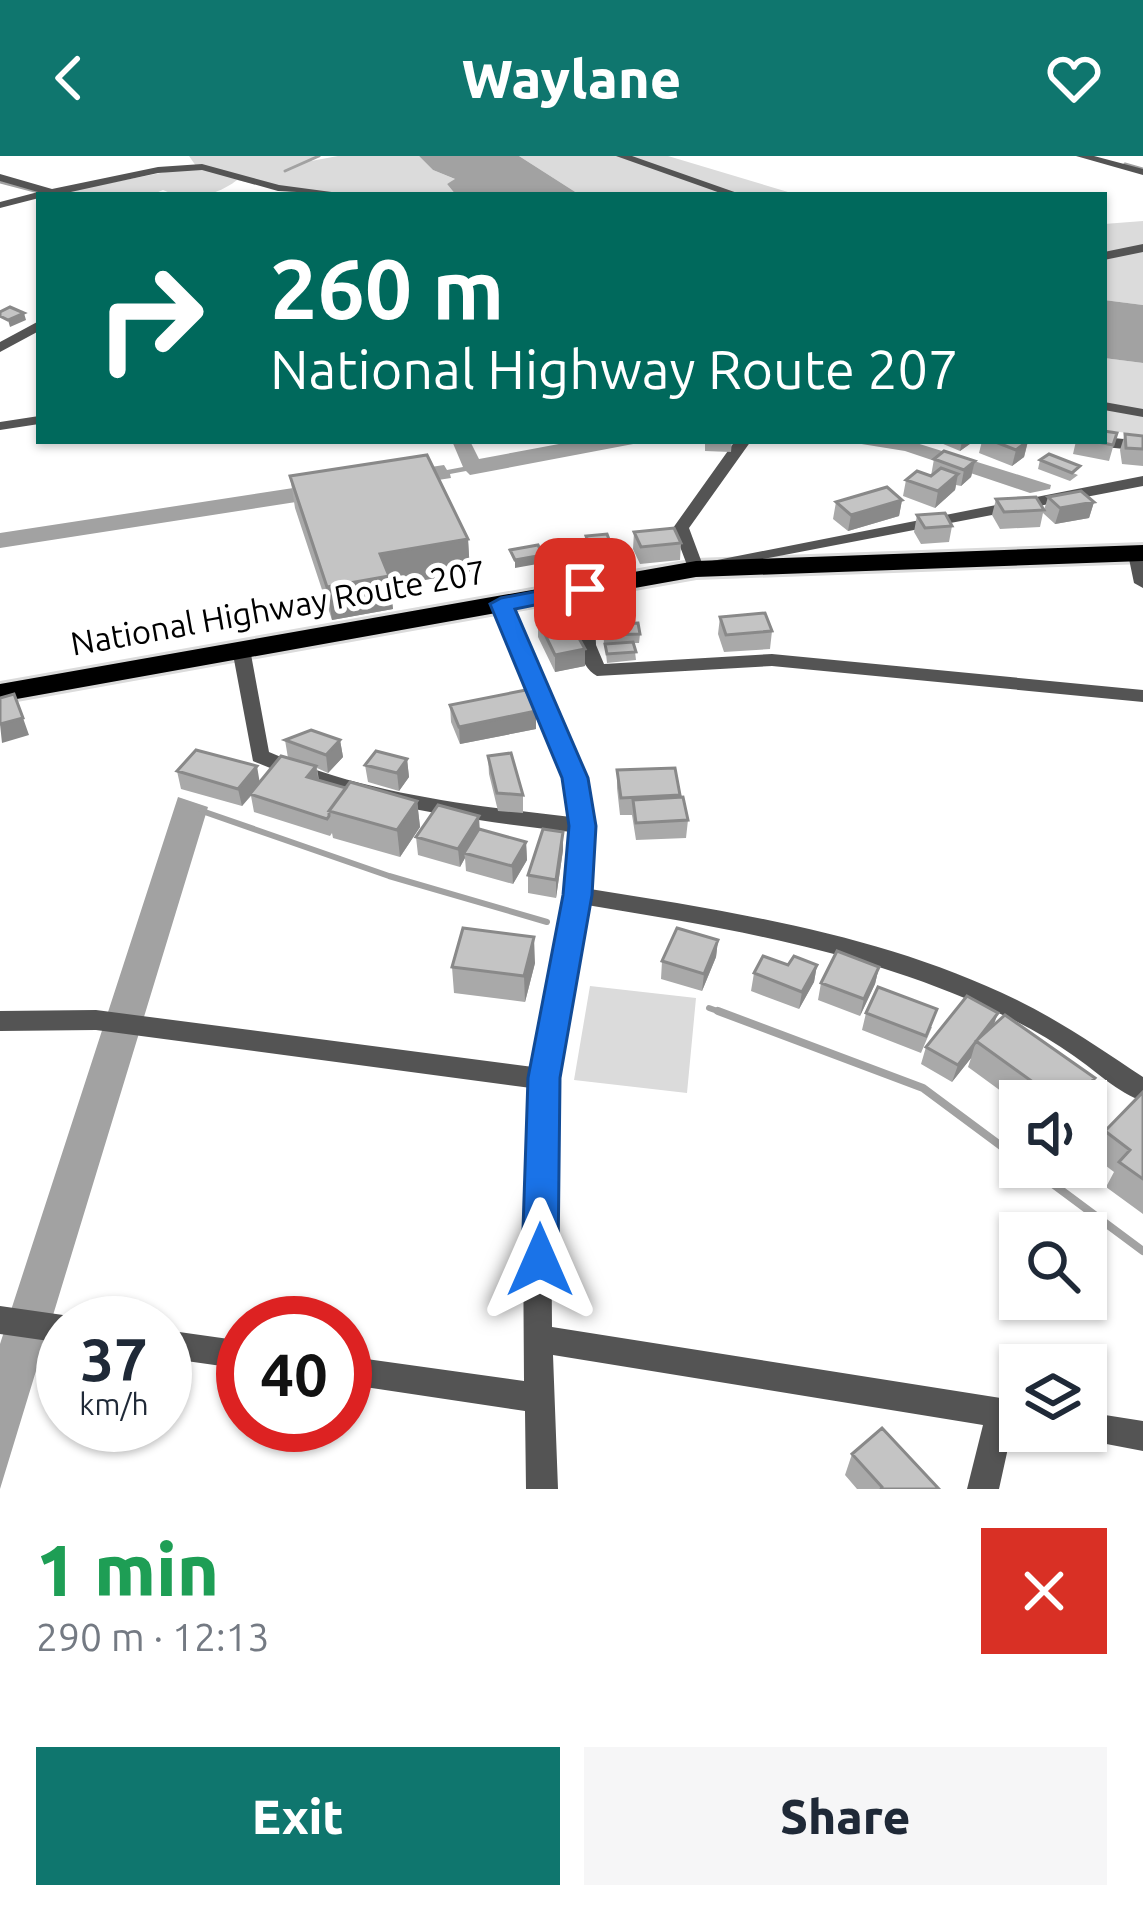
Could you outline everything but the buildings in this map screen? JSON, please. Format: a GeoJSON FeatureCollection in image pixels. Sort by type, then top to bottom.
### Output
{"type":"FeatureCollection","features":[{"type":"Feature","properties":{"kind":"highway","name":"National Highway Route 207"},"geometry":{"type":"LineString","coordinates":[[0,693],[696,569],[848,560],[1139,554]]}},
{"type":"Feature","properties":{"kind":"street"},"geometry":{"type":"LineString","coordinates":[[621,156],[727,192]]}},
{"type":"Feature","properties":{"kind":"street"},"geometry":{"type":"LineString","coordinates":[[1081,156],[1143,172]]}},
{"type":"Feature","properties":{"kind":"street"},"geometry":{"type":"LineString","coordinates":[[232,160],[268,175],[341,192]]}},
{"type":"Feature","properties":{"kind":"street"},"geometry":{"type":"LineString","coordinates":[[55,192],[158,170],[202,167],[278,188],[319,192]]}},
{"type":"Feature","properties":{"kind":"street"},"geometry":{"type":"LineString","coordinates":[[0,177],[41,192]]}},
{"type":"Feature","properties":{"kind":"street"},"geometry":{"type":"LineString","coordinates":[[0,205],[36,196]]}},
{"type":"Feature","properties":{"kind":"street"},"geometry":{"type":"LineString","coordinates":[[1107,255],[1143,248]]}},
{"type":"Feature","properties":{"kind":"street"},"geometry":{"type":"LineString","coordinates":[[0,349],[36,328]]}},
{"type":"Feature","properties":{"kind":"street"},"geometry":{"type":"LineString","coordinates":[[1107,407],[1143,413]]}},
{"type":"Feature","properties":{"kind":"street"},"geometry":{"type":"LineString","coordinates":[[0,426],[36,420]]}},
{"type":"Feature","properties":{"kind":"street"},"geometry":{"type":"LineString","coordinates":[[1107,442],[1143,446]]}},
{"type":"Feature","properties":{"kind":"street"},"geometry":{"type":"LineString","coordinates":[[741,444],[681,528],[696,569],[1143,481]]}},
{"type":"Feature","properties":{"kind":"street"},"geometry":{"type":"LineString","coordinates":[[1139,554],[1143,584]]}},
{"type":"Feature","properties":{"kind":"street"},"geometry":{"type":"LineString","coordinates":[[585,589],[587,645],[597,670],[772,660],[1143,696]]}},
{"type":"Feature","properties":{"kind":"street"},"geometry":{"type":"LineString","coordinates":[[501,604],[575,778],[582,826],[577,895],[544,1078],[542,1489]]}},
{"type":"Feature","properties":{"kind":"street"},"geometry":{"type":"LineString","coordinates":[[241,650],[260,756],[440,809],[582,826]]}},
{"type":"Feature","properties":{"kind":"street"},"geometry":{"type":"LineString","coordinates":[[577,895],[766,926],[910,962],[1017,1007],[1143,1090]]}},
{"type":"Feature","properties":{"kind":"street"},"geometry":{"type":"LineString","coordinates":[[0,1021],[124,1023],[544,1078]]}},
{"type":"Feature","properties":{"kind":"street"},"geometry":{"type":"LineString","coordinates":[[540,1340],[999,1413]]}},
{"type":"Feature","properties":{"kind":"street"},"geometry":{"type":"LineString","coordinates":[[372,1374],[540,1398]]}},
{"type":"Feature","properties":{"kind":"street"},"geometry":{"type":"LineString","coordinates":[[1107,1430],[1143,1436]]}},
{"type":"Feature","properties":{"kind":"street"},"geometry":{"type":"LineString","coordinates":[[983,1489],[999,1447]]}},
{"type":"Feature","properties":{"kind":"shaded area"},"geometry":{"type":"Polygon","coordinates":[[[189,156],[317,156],[311,161],[338,156],[419,156],[433,170],[457,180],[447,184],[454,192],[291,192],[237,180],[214,192],[64,192],[196,166],[189,156]]]}},
{"type":"Feature","properties":{"kind":"shaded area"},"geometry":{"type":"Polygon","coordinates":[[[419,156],[519,156],[575,192],[454,192],[447,184],[455,179],[433,170],[419,156]]]}},
{"type":"Feature","properties":{"kind":"shaded area"},"geometry":{"type":"Polygon","coordinates":[[[519,156],[668,156],[788,192],[575,192],[519,156]]]}},
{"type":"Feature","properties":{"kind":"shaded area"},"geometry":{"type":"Polygon","coordinates":[[[1143,221],[1143,305],[1107,300],[1107,224],[1143,221]]]}},
{"type":"Feature","properties":{"kind":"shaded area"},"geometry":{"type":"Polygon","coordinates":[[[1107,300],[1143,305],[1143,363],[1107,358],[1107,300]]]}},
{"type":"Feature","properties":{"kind":"shaded area"},"geometry":{"type":"Polygon","coordinates":[[[1107,358],[1143,363],[1143,435],[1107,430],[1107,358]]]}},
{"type":"Feature","properties":{"kind":"shaded area"},"geometry":{"type":"Polygon","coordinates":[[[453,444],[472,444],[479,459],[559,444],[633,444],[470,475],[466,471],[450,474],[451,478],[0,548],[0,533],[444,465],[447,470],[463,467],[453,444]]]}},
{"type":"Feature","properties":{"kind":"shaded area"},"geometry":{"type":"Polygon","coordinates":[[[862,444],[920,444],[1051,485],[1030,493],[905,451],[862,444]]]}},
{"type":"Feature","properties":{"kind":"shaded area"},"geometry":{"type":"Polygon","coordinates":[[[178,797],[208,807],[59,1296],[36,1296],[36,1371],[0,1489],[0,1344],[178,797]]]}},
{"type":"Feature","properties":{"kind":"shaded area"},"geometry":{"type":"Polygon","coordinates":[[[590,986],[696,998],[687,1093],[574,1080],[590,986]]]}},
{"type":"Feature","properties":{"kind":"waterway"},"geometry":{"type":"LineString","coordinates":[[285,171],[319,156]]}},
{"type":"Feature","properties":{"kind":"waterway"},"geometry":{"type":"LineString","coordinates":[[1125,164],[1143,169]]}},
{"type":"Feature","properties":{"kind":"waterway"},"geometry":{"type":"LineString","coordinates":[[0,182],[38,192]]}},
{"type":"Feature","properties":{"kind":"waterway"},"geometry":{"type":"LineString","coordinates":[[202,811],[389,876],[547,922]]}},
{"type":"Feature","properties":{"kind":"waterway"},"geometry":{"type":"LineString","coordinates":[[709,1008],[726,1014]]}},
{"type":"Feature","properties":{"kind":"waterway"},"geometry":{"type":"LineString","coordinates":[[718,1011],[726,1014]]}},
{"type":"Feature","properties":{"kind":"waterway"},"geometry":{"type":"LineString","coordinates":[[726,1014],[923,1088],[999,1144]]}},
{"type":"Feature","properties":{"kind":"waterway"},"geometry":{"type":"LineString","coordinates":[[1058,1188],[1143,1251]]}},
{"type":"Feature","properties":{"kind":"route"},"geometry":{"type":"LineString","coordinates":[[540,1260],[544,1078],[577,895],[582,826],[575,778],[501,604],[585,589]]}}]}
